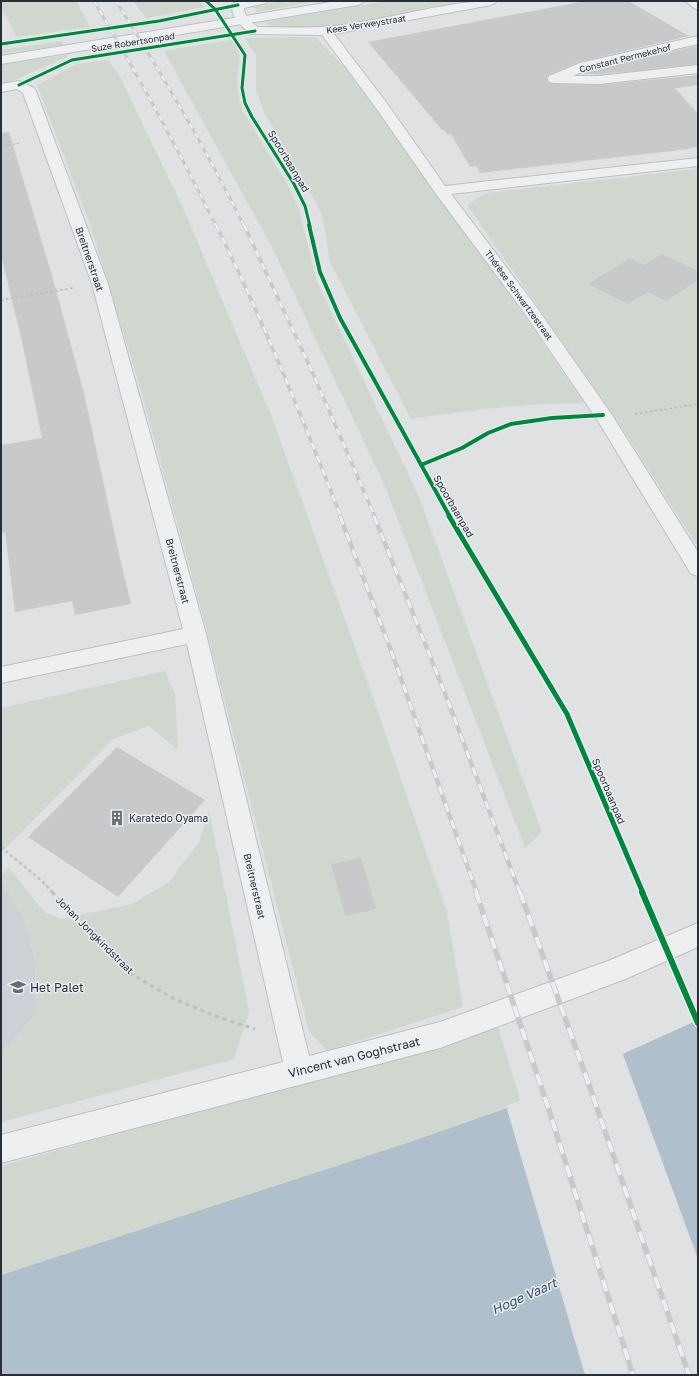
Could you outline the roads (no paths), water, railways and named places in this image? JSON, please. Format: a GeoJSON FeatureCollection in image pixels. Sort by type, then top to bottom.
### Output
{"type":"FeatureCollection","features":[{"type":"Feature","properties":{"kind":"street"},"geometry":{"type":"LineString","coordinates":[[243,20],[238,13],[238,5],[262,1]]}},
{"type":"Feature","properties":{"kind":"street"},"geometry":{"type":"LineString","coordinates":[[1,60],[358,1]]}},
{"type":"Feature","properties":{"kind":"street","name":"Kees Verweystraat"},"geometry":{"type":"LineString","coordinates":[[243,20],[255,31],[326,31],[350,28],[491,1]]}},
{"type":"Feature","properties":{"kind":"street"},"geometry":{"type":"LineString","coordinates":[[691,1],[698,6]]}},
{"type":"Feature","properties":{"kind":"street","name":"Thérèse Schwartzestraat"},"geometry":{"type":"LineString","coordinates":[[326,31],[381,105],[440,191],[529,308],[606,419],[698,569]]}},
{"type":"Feature","properties":{"kind":"street","name":"Constant Permekehof"},"geometry":{"type":"LineString","coordinates":[[698,40],[584,66],[554,79],[599,80],[698,69]]}},
{"type":"Feature","properties":{"kind":"street","name":"Breitnerstraat"},"geometry":{"type":"LineString","coordinates":[[1,88],[19,85],[29,91],[100,284],[196,634],[299,1071]]}},
{"type":"Feature","properties":{"kind":"street"},"geometry":{"type":"LineString","coordinates":[[440,191],[698,162]]}},
{"type":"Feature","properties":{"kind":"street"},"geometry":{"type":"LineString","coordinates":[[1,675],[196,634]]}},
{"type":"Feature","properties":{"kind":"street","name":"Vincent van Goghstraat"},"geometry":{"type":"LineString","coordinates":[[1,1149],[440,1035],[614,971],[698,936]]}},
{"type":"Feature","properties":{"kind":"water","name":"Hoge Vaart"},"geometry":{"type":"Polygon","coordinates":[[[698,1020],[698,1375],[1,1375],[1,1275],[407,1143],[559,1090],[627,1052],[698,1020]]]}},
{"type":"Feature","properties":{"kind":"railway"},"geometry":{"type":"LineString","coordinates":[[94,1],[157,112],[216,226]]}},
{"type":"Feature","properties":{"kind":"railway"},"geometry":{"type":"LineString","coordinates":[[116,1],[183,112],[244,226]]}},
{"type":"Feature","properties":{"kind":"railway"},"geometry":{"type":"LineString","coordinates":[[216,225],[282,370],[341,517]]}},
{"type":"Feature","properties":{"kind":"railway"},"geometry":{"type":"LineString","coordinates":[[244,225],[311,369],[375,517]]}},
{"type":"Feature","properties":{"kind":"railway"},"geometry":{"type":"LineString","coordinates":[[340,516],[393,656],[477,893]]}},
{"type":"Feature","properties":{"kind":"railway"},"geometry":{"type":"LineString","coordinates":[[374,516],[446,696],[520,893]]}},
{"type":"Feature","properties":{"kind":"railway"},"geometry":{"type":"LineString","coordinates":[[476,892],[547,1104],[633,1375]]}},
{"type":"Feature","properties":{"kind":"railway"},"geometry":{"type":"LineString","coordinates":[[520,892],[588,1082],[689,1375]]}},
{"type":"Feature","properties":{"kind":"place","name":"Karatedo Oyama"},"geometry":{"type":"Point","coordinates":[117,818]}},
{"type":"Feature","properties":{"kind":"place","name":"Het Palet"},"geometry":{"type":"Point","coordinates":[18,987]}}]}
